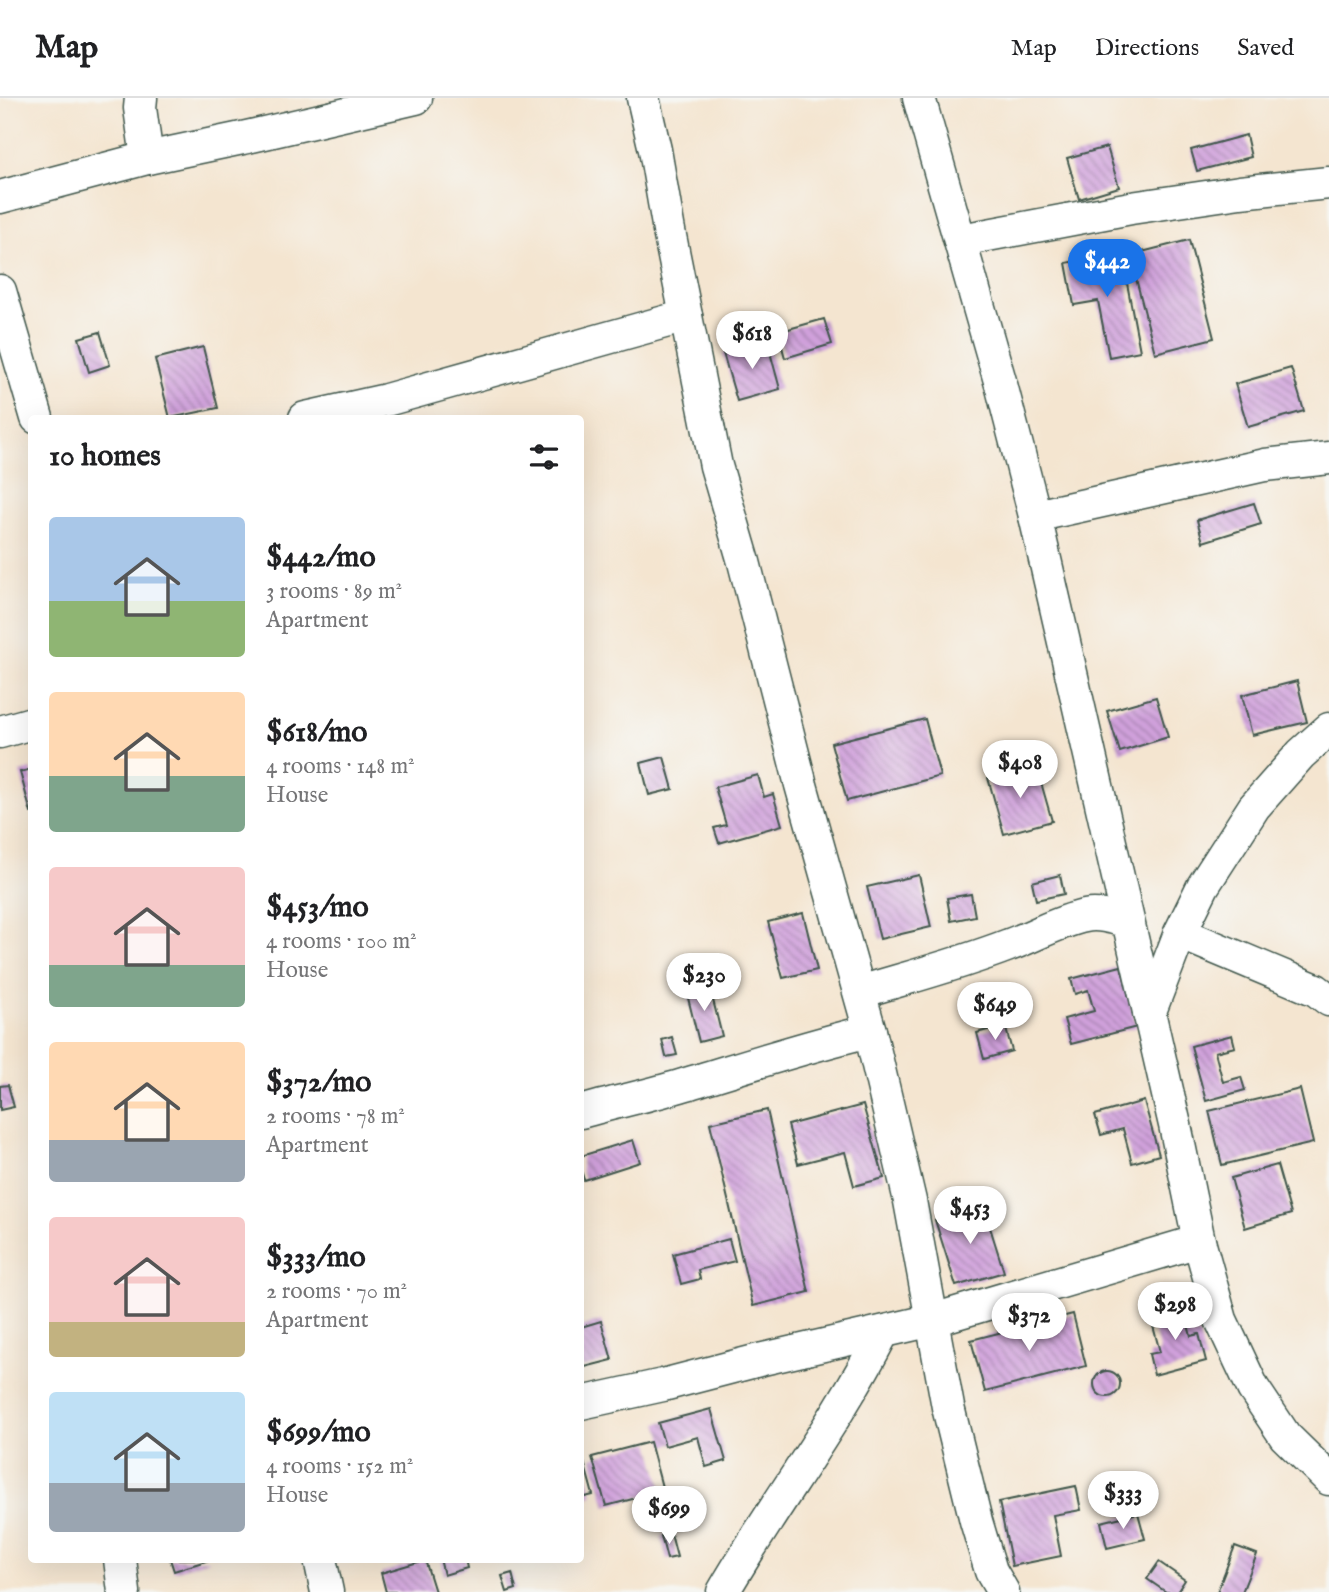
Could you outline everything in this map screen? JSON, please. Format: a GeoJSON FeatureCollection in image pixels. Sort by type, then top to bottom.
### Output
{"type":"FeatureCollection","features":[{"type":"Feature","properties":{"kind":"street"},"geometry":{"type":"LineString","coordinates":[[141,98],[147,158]]}},
{"type":"Feature","properties":{"kind":"street"},"geometry":{"type":"LineString","coordinates":[[0,197],[147,158],[416,98]]}},
{"type":"Feature","properties":{"kind":"street"},"geometry":{"type":"LineString","coordinates":[[643,98],[716,466],[870,1031],[910,1201],[948,1407],[975,1521],[991,1571],[1003,1592]]}},
{"type":"Feature","properties":{"kind":"street"},"geometry":{"type":"LineString","coordinates":[[919,98],[961,240],[1035,516],[1175,1125],[1199,1241],[1222,1320],[1253,1388],[1285,1436],[1329,1479]]}},
{"type":"Feature","properties":{"kind":"street"},"geometry":{"type":"LineString","coordinates":[[961,240],[1131,208],[1240,192],[1329,183]]}},
{"type":"Feature","properties":{"kind":"street"},"geometry":{"type":"LineString","coordinates":[[0,291],[36,415]]}},
{"type":"Feature","properties":{"kind":"street"},"geometry":{"type":"LineString","coordinates":[[333,415],[388,409],[687,316]]}},
{"type":"Feature","properties":{"kind":"street"},"geometry":{"type":"LineString","coordinates":[[1035,516],[1265,464],[1329,458]]}},
{"type":"Feature","properties":{"kind":"street"},"geometry":{"type":"LineString","coordinates":[[0,733],[28,724]]}},
{"type":"Feature","properties":{"kind":"street"},"geometry":{"type":"LineString","coordinates":[[1149,1014],[1180,933],[1203,886],[1254,807],[1301,754],[1329,729]]}},
{"type":"Feature","properties":{"kind":"street"},"geometry":{"type":"LineString","coordinates":[[860,992],[956,964],[1088,915],[1107,916],[1128,922]]}},
{"type":"Feature","properties":{"kind":"street"},"geometry":{"type":"LineString","coordinates":[[1180,933],[1316,990],[1329,1000]]}},
{"type":"Feature","properties":{"kind":"street"},"geometry":{"type":"LineString","coordinates":[[584,1111],[870,1031]]}},
{"type":"Feature","properties":{"kind":"street"},"geometry":{"type":"LineString","coordinates":[[584,1402],[933,1320],[1199,1241]]}},
{"type":"Feature","properties":{"kind":"street"},"geometry":{"type":"LineString","coordinates":[[723,1592],[864,1370],[883,1332]]}},
{"type":"Feature","properties":{"kind":"street"},"geometry":{"type":"LineString","coordinates":[[120,1563],[124,1592]]}},
{"type":"Feature","properties":{"kind":"street"},"geometry":{"type":"LineString","coordinates":[[321,1563],[327,1592]]}},
{"type":"Feature","properties":{"kind":"building"},"geometry":{"type":"Polygon","coordinates":[[[1246,135],[1251,157],[1197,171],[1191,150],[1246,135]]]}},
{"type":"Feature","properties":{"kind":"building"},"geometry":{"type":"Polygon","coordinates":[[[1107,147],[1119,187],[1079,199],[1067,158],[1107,147]]]}},
{"type":"Feature","properties":{"kind":"building"},"geometry":{"type":"Polygon","coordinates":[[[1189,240],[1214,338],[1155,353],[1130,255],[1189,240]]]}},
{"type":"Feature","properties":{"kind":"building"},"geometry":{"type":"Polygon","coordinates":[[[1121,252],[1140,351],[1109,357],[1098,301],[1074,305],[1066,263],[1121,252]]]}},
{"type":"Feature","properties":{"kind":"building"},"geometry":{"type":"Polygon","coordinates":[[[824,319],[832,344],[785,358],[778,332],[824,319]]]}},
{"type":"Feature","properties":{"kind":"building"},"geometry":{"type":"Polygon","coordinates":[[[100,332],[110,365],[89,372],[79,338],[100,332]]]}},
{"type":"Feature","properties":{"kind":"building"},"geometry":{"type":"Polygon","coordinates":[[[767,341],[780,389],[737,401],[723,353],[767,341]]]}},
{"type":"Feature","properties":{"kind":"building"},"geometry":{"type":"Polygon","coordinates":[[[203,347],[218,408],[184,415],[169,415],[155,359],[203,347]]]}},
{"type":"Feature","properties":{"kind":"building"},"geometry":{"type":"Polygon","coordinates":[[[1291,368],[1304,411],[1248,427],[1235,384],[1291,368]]]}},
{"type":"Feature","properties":{"kind":"building"},"geometry":{"type":"Polygon","coordinates":[[[1254,503],[1261,524],[1203,542],[1197,520],[1254,503]]]}},
{"type":"Feature","properties":{"kind":"building"},"geometry":{"type":"Polygon","coordinates":[[[1297,681],[1307,722],[1252,735],[1242,695],[1297,681]]]}},
{"type":"Feature","properties":{"kind":"building"},"geometry":{"type":"Polygon","coordinates":[[[1156,697],[1168,737],[1120,752],[1107,711],[1156,697]]]}},
{"type":"Feature","properties":{"kind":"building"},"geometry":{"type":"Polygon","coordinates":[[[925,719],[940,776],[847,801],[831,743],[925,719]]]}},
{"type":"Feature","properties":{"kind":"building"},"geometry":{"type":"Polygon","coordinates":[[[664,757],[673,789],[649,795],[641,763],[664,757]]]}},
{"type":"Feature","properties":{"kind":"building"},"geometry":{"type":"Polygon","coordinates":[[[1036,765],[1052,821],[1004,834],[988,778],[1036,765]]]}},
{"type":"Feature","properties":{"kind":"building"},"geometry":{"type":"Polygon","coordinates":[[[28,770],[28,802],[20,772],[28,770]]]}},
{"type":"Feature","properties":{"kind":"building"},"geometry":{"type":"Polygon","coordinates":[[[758,775],[764,797],[773,794],[782,825],[719,843],[714,828],[726,825],[715,787],[758,775]]]}},
{"type":"Feature","properties":{"kind":"building"},"geometry":{"type":"Polygon","coordinates":[[[919,875],[931,927],[880,939],[867,887],[919,875]]]}},
{"type":"Feature","properties":{"kind":"building"},"geometry":{"type":"Polygon","coordinates":[[[1060,875],[1064,894],[1036,900],[1032,882],[1060,875]]]}},
{"type":"Feature","properties":{"kind":"building"},"geometry":{"type":"Polygon","coordinates":[[[971,894],[975,916],[951,921],[947,898],[971,894]]]}},
{"type":"Feature","properties":{"kind":"building"},"geometry":{"type":"Polygon","coordinates":[[[803,913],[817,970],[783,978],[768,922],[803,913]]]}},
{"type":"Feature","properties":{"kind":"building"},"geometry":{"type":"Polygon","coordinates":[[[1121,966],[1137,1027],[1071,1044],[1064,1019],[1094,1011],[1088,990],[1075,994],[1071,979],[1121,966]]]}},
{"type":"Feature","properties":{"kind":"building"},"geometry":{"type":"Polygon","coordinates":[[[709,984],[722,1036],[699,1042],[686,990],[709,984]]]}},
{"type":"Feature","properties":{"kind":"building"},"geometry":{"type":"Polygon","coordinates":[[[1005,1025],[1012,1051],[984,1059],[977,1033],[1005,1025]]]}},
{"type":"Feature","properties":{"kind":"building"},"geometry":{"type":"Polygon","coordinates":[[[1232,1035],[1235,1047],[1215,1052],[1223,1082],[1241,1077],[1245,1090],[1206,1101],[1191,1046],[1232,1035]]]}},
{"type":"Feature","properties":{"kind":"building"},"geometry":{"type":"Polygon","coordinates":[[[672,1037],[677,1055],[666,1057],[662,1040],[672,1037]]]}},
{"type":"Feature","properties":{"kind":"building"},"geometry":{"type":"Polygon","coordinates":[[[8,1085],[14,1107],[0,1110],[0,1086],[8,1085]]]}},
{"type":"Feature","properties":{"kind":"building"},"geometry":{"type":"Polygon","coordinates":[[[1300,1089],[1313,1143],[1222,1165],[1209,1111],[1300,1089]]]}},
{"type":"Feature","properties":{"kind":"building"},"geometry":{"type":"Polygon","coordinates":[[[1144,1101],[1159,1155],[1132,1163],[1123,1129],[1101,1135],[1095,1115],[1144,1101]]]}},
{"type":"Feature","properties":{"kind":"building"},"geometry":{"type":"Polygon","coordinates":[[[863,1105],[884,1178],[854,1186],[845,1152],[798,1164],[788,1125],[863,1105]]]}},
{"type":"Feature","properties":{"kind":"building"},"geometry":{"type":"Polygon","coordinates":[[[767,1110],[809,1292],[753,1306],[710,1123],[767,1110]]]}},
{"type":"Feature","properties":{"kind":"building"},"geometry":{"type":"Polygon","coordinates":[[[633,1140],[640,1162],[584,1180],[584,1155],[633,1140]]]}},
{"type":"Feature","properties":{"kind":"building"},"geometry":{"type":"Polygon","coordinates":[[[1277,1165],[1291,1214],[1245,1228],[1231,1178],[1277,1165]]]}},
{"type":"Feature","properties":{"kind":"building"},"geometry":{"type":"Polygon","coordinates":[[[983,1205],[1004,1272],[956,1286],[935,1220],[983,1205]]]}},
{"type":"Feature","properties":{"kind":"building"},"geometry":{"type":"Polygon","coordinates":[[[729,1239],[735,1261],[698,1270],[700,1279],[681,1284],[673,1254],[729,1239]]]}},
{"type":"Feature","properties":{"kind":"building"},"geometry":{"type":"Polygon","coordinates":[[[1183,1307],[1191,1336],[1199,1334],[1206,1361],[1154,1375],[1149,1354],[1160,1352],[1150,1315],[1183,1307]]]}},
{"type":"Feature","properties":{"kind":"building"},"geometry":{"type":"Polygon","coordinates":[[[1073,1314],[1086,1366],[985,1392],[971,1340],[1073,1314]]]}},
{"type":"Feature","properties":{"kind":"building"},"geometry":{"type":"Polygon","coordinates":[[[601,1321],[612,1360],[584,1367],[584,1326],[601,1321]]]}},
{"type":"Feature","properties":{"kind":"building"},"geometry":{"type":"Polygon","coordinates":[[[1107,1371],[1116,1375],[1120,1384],[1116,1393],[1107,1397],[1098,1393],[1094,1384],[1098,1375],[1107,1371]]]}},
{"type":"Feature","properties":{"kind":"building"},"geometry":{"type":"Polygon","coordinates":[[[711,1409],[726,1461],[706,1467],[698,1437],[665,1446],[658,1423],[711,1409]]]}},
{"type":"Feature","properties":{"kind":"building"},"geometry":{"type":"Polygon","coordinates":[[[650,1442],[663,1491],[606,1506],[592,1457],[650,1442]]]}},
{"type":"Feature","properties":{"kind":"building"},"geometry":{"type":"Polygon","coordinates":[[[584,1462],[593,1495],[584,1497],[584,1462]]]}},
{"type":"Feature","properties":{"kind":"building"},"geometry":{"type":"Polygon","coordinates":[[[1076,1486],[1081,1510],[1053,1515],[1061,1556],[1012,1566],[999,1502],[1076,1486]]]}},
{"type":"Feature","properties":{"kind":"building"},"geometry":{"type":"Polygon","coordinates":[[[1138,1513],[1145,1539],[1107,1548],[1101,1522],[1138,1513]]]}},
{"type":"Feature","properties":{"kind":"building"},"geometry":{"type":"Polygon","coordinates":[[[671,1534],[677,1557],[667,1559],[661,1536],[671,1534]]]}},
{"type":"Feature","properties":{"kind":"building"},"geometry":{"type":"Polygon","coordinates":[[[1235,1546],[1257,1554],[1242,1592],[1217,1592],[1235,1546]]]}},
{"type":"Feature","properties":{"kind":"building"},"geometry":{"type":"Polygon","coordinates":[[[1159,1562],[1185,1580],[1177,1592],[1166,1592],[1147,1579],[1159,1562]]]}},
{"type":"Feature","properties":{"kind":"building"},"geometry":{"type":"Polygon","coordinates":[[[171,1563],[199,1563],[174,1571],[171,1563]]]}},
{"type":"Feature","properties":{"kind":"building"},"geometry":{"type":"Polygon","coordinates":[[[415,1563],[426,1563],[435,1592],[386,1592],[381,1573],[415,1563]]]}},
{"type":"Feature","properties":{"kind":"building"},"geometry":{"type":"Polygon","coordinates":[[[441,1563],[466,1563],[467,1568],[444,1575],[441,1563]]]}},
{"type":"Feature","properties":{"kind":"building"},"geometry":{"type":"Polygon","coordinates":[[[512,1573],[516,1589],[507,1592],[502,1576],[512,1573]]]}}]}
